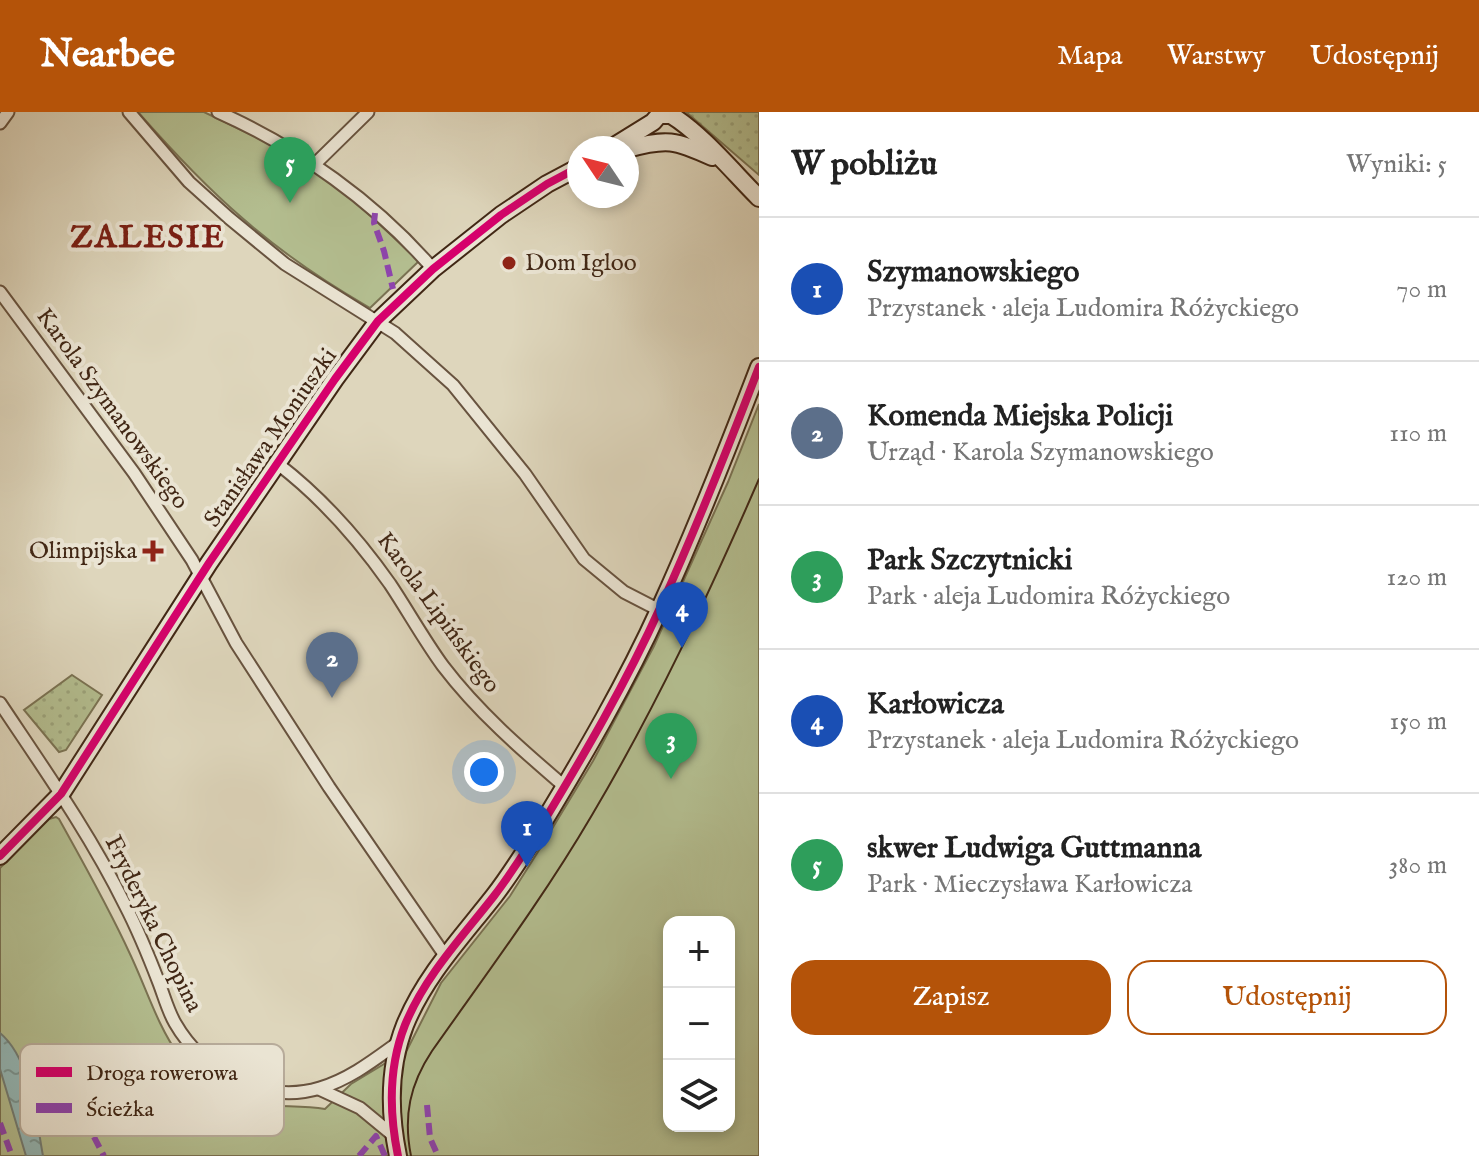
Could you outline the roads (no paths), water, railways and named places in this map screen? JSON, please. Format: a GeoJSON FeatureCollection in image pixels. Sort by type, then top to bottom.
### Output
{"type":"FeatureCollection","features":[{"type":"Feature","properties":{"kind":"street"},"geometry":{"type":"LineString","coordinates":[[0,123],[8,112]]}},
{"type":"Feature","properties":{"kind":"street"},"geometry":{"type":"LineString","coordinates":[[129,112],[189,182],[229,218],[285,264],[399,336],[453,385],[525,474],[584,559],[624,592],[659,610]]}},
{"type":"Feature","properties":{"kind":"street"},"geometry":{"type":"LineString","coordinates":[[218,112],[315,164],[409,242],[433,269]]}},
{"type":"Feature","properties":{"kind":"street"},"geometry":{"type":"LineString","coordinates":[[315,164],[368,112]]}},
{"type":"Feature","properties":{"kind":"street"},"geometry":{"type":"LineString","coordinates":[[628,136],[656,116],[671,115],[713,149],[759,198]]}},
{"type":"Feature","properties":{"kind":"street"},"geometry":{"type":"LineString","coordinates":[[656,116],[652,133],[665,141],[691,147],[721,160]]}},
{"type":"Feature","properties":{"kind":"street"},"geometry":{"type":"LineString","coordinates":[[639,146],[665,141],[678,134],[681,123]]}},
{"type":"Feature","properties":{"kind":"street","name":"Stanisława Moniuszki"},"geometry":{"type":"LineString","coordinates":[[0,856],[61,794],[200,577],[378,321],[433,269],[510,209],[567,173]]}},
{"type":"Feature","properties":{"kind":"street","name":"Karola Szymanowskiego"},"geometry":{"type":"LineString","coordinates":[[0,292],[134,473],[200,577],[236,643],[329,787],[446,957]]}},
{"type":"Feature","properties":{"kind":"street"},"geometry":{"type":"LineString","coordinates":[[398,1156],[391,1088],[399,1042],[420,995],[507,878],[617,693],[659,610],[759,367]]}},
{"type":"Feature","properties":{"kind":"street","name":"Karola Lipińskiego"},"geometry":{"type":"LineString","coordinates":[[278,464],[355,537],[388,581],[443,666],[474,703],[503,734],[564,786]]}},
{"type":"Feature","properties":{"kind":"street","name":"Fryderyka Chopina"},"geometry":{"type":"LineString","coordinates":[[0,703],[61,794],[126,906],[173,1020],[190,1044]]}},
{"type":"Feature","properties":{"kind":"street","name":"Fryderyka Chopina"},"geometry":{"type":"LineString","coordinates":[[284,1091],[319,1089],[353,1075],[399,1042]]}},
{"type":"Feature","properties":{"kind":"street","name":"Fryderyka Chopina"},"geometry":{"type":"LineString","coordinates":[[319,1089],[360,1108],[394,1136]]}},
{"type":"Feature","properties":{"kind":"water"},"geometry":{"type":"Polygon","coordinates":[[[0,1033],[20,1060],[20,1136],[0,1069],[0,1033]]]}},
{"type":"Feature","properties":{"kind":"water"},"geometry":{"type":"Polygon","coordinates":[[[20,1136],[39,1136],[43,1156],[26,1156],[20,1136]]]}},
{"type":"Feature","properties":{"kind":"tram line"},"geometry":{"type":"LineString","coordinates":[[411,1156],[408,1114],[424,1063],[554,876],[616,774],[681,650],[759,479]]}},
{"type":"Feature","properties":{"kind":"place","name":"skwer Ludwiga Guttmanna"},"geometry":{"type":"Point","coordinates":[290,203]}},
{"type":"Feature","properties":{"kind":"place","name":"Dom Igloo"},"geometry":{"type":"Point","coordinates":[509,263]}},
{"type":"Feature","properties":{"kind":"place","name":"Olimpijska"},"geometry":{"type":"Point","coordinates":[153,551]}},
{"type":"Feature","properties":{"kind":"place","name":"Karłowicza"},"geometry":{"type":"Point","coordinates":[682,648]}},
{"type":"Feature","properties":{"kind":"place","name":"Komenda Miejska Policji"},"geometry":{"type":"Point","coordinates":[332,698]}},
{"type":"Feature","properties":{"kind":"place","name":"Park Szczytnicki"},"geometry":{"type":"Point","coordinates":[671,779]}},
{"type":"Feature","properties":{"kind":"place","name":"Szymanowskiego"},"geometry":{"type":"Point","coordinates":[527,867]}},
{"type":"Feature","properties":{"kind":"district","name":"ZALESIE"},"geometry":{"type":"Point","coordinates":[148,238]}}]}
